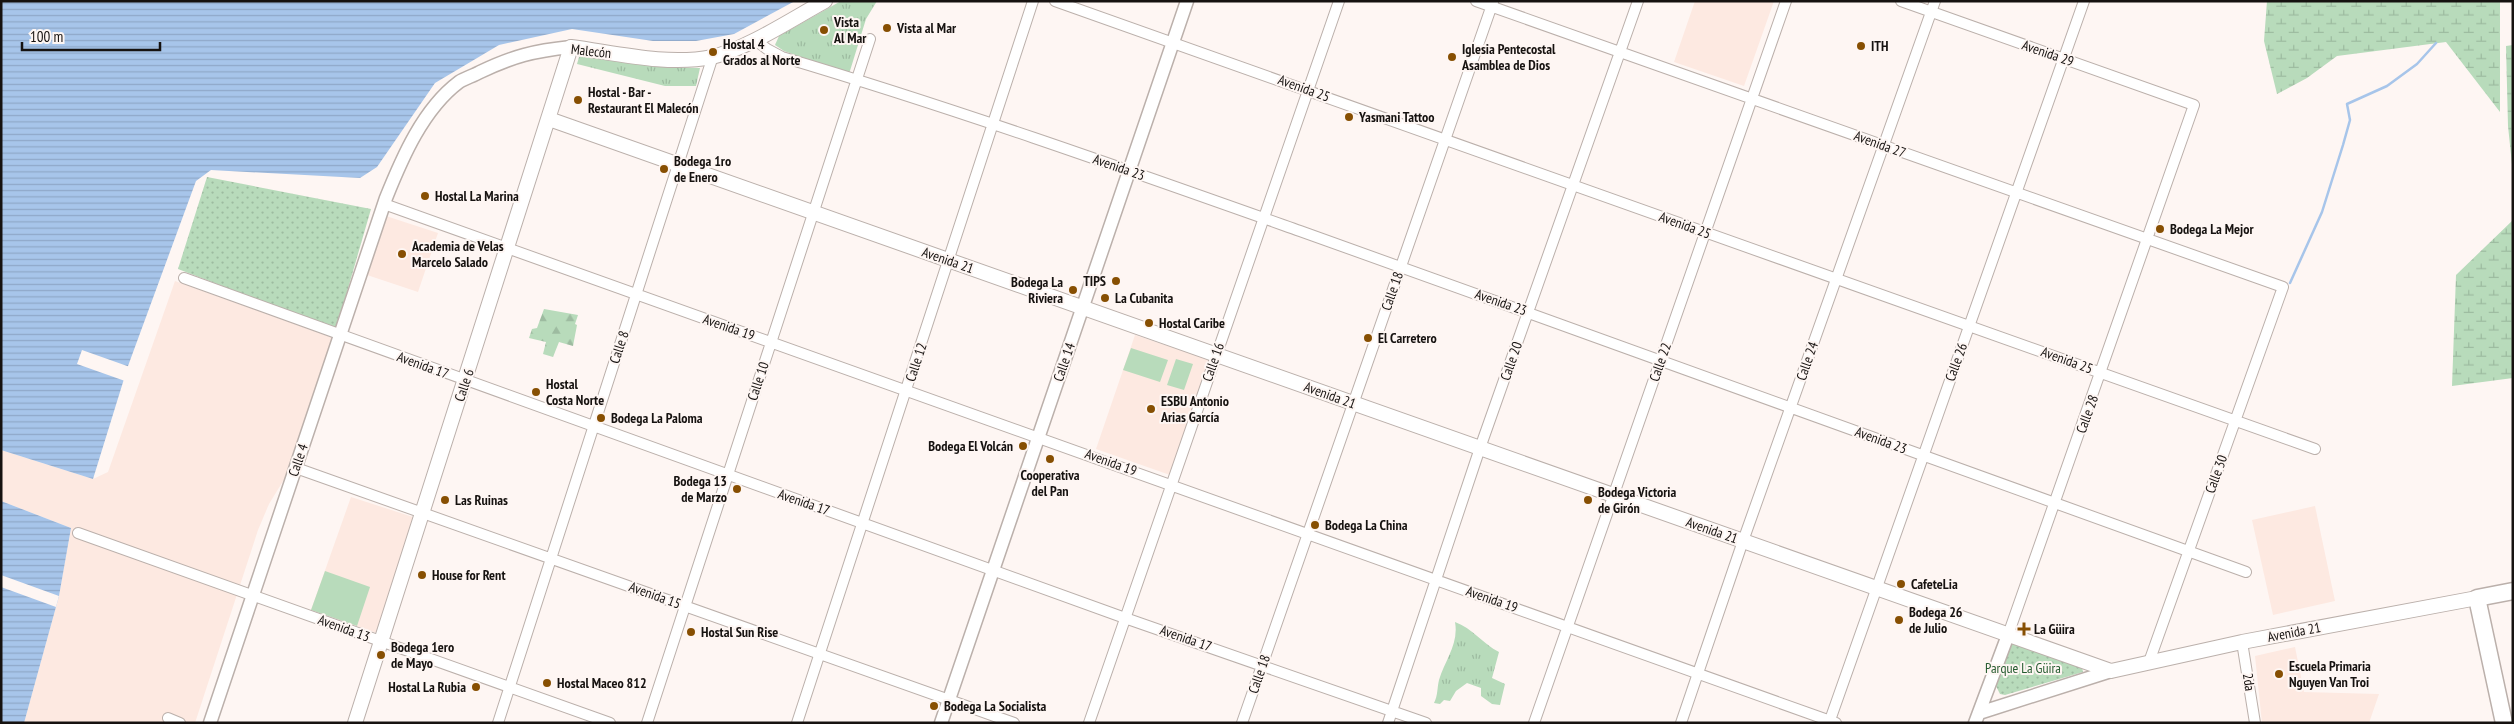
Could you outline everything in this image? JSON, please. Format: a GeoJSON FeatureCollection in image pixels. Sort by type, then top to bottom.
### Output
{"type":"FeatureCollection","features":[{"type":"Feature","properties":{"kind":"main road","name":"Malecón"},"geometry":{"type":"LineString","coordinates":[[571,47],[647,58],[689,59],[713,56],[754,39],[825,1]]}},
{"type":"Feature","properties":{"kind":"main road","name":"Calle 6"},"geometry":{"type":"LineString","coordinates":[[355,723],[571,47]]}},
{"type":"Feature","properties":{"kind":"main road","name":"Avenida 21"},"geometry":{"type":"LineString","coordinates":[[549,119],[2111,671],[2242,642],[2477,598]]}},
{"type":"Feature","properties":{"kind":"main road"},"geometry":{"type":"LineString","coordinates":[[2504,723],[2477,598],[2513,591]]}},
{"type":"Feature","properties":{"kind":"street","name":"Calle 12"},"geometry":{"type":"LineString","coordinates":[[797,723],[907,392],[1033,1]]}},
{"type":"Feature","properties":{"kind":"street","name":"Avenida 25"},"geometry":{"type":"LineString","coordinates":[[1055,1],[2315,449]]}},
{"type":"Feature","properties":{"kind":"street","name":"Calle 14"},"geometry":{"type":"LineString","coordinates":[[941,723],[1188,1]]}},
{"type":"Feature","properties":{"kind":"street","name":"Calle 16"},"geometry":{"type":"LineString","coordinates":[[1089,723],[1262,218],[1339,1]]}},
{"type":"Feature","properties":{"kind":"street","name":"Avenida 27"},"geometry":{"type":"LineString","coordinates":[[1476,1],[1493,4],[1620,52],[2284,287]]}},
{"type":"Feature","properties":{"kind":"street","name":"Calle 20"},"geometry":{"type":"LineString","coordinates":[[1388,723],[1480,448],[1638,1]]}},
{"type":"Feature","properties":{"kind":"street","name":"Calle 22"},"geometry":{"type":"LineString","coordinates":[[1534,723],[1786,1]]}},
{"type":"Feature","properties":{"kind":"street","name":"Avenida 29"},"geometry":{"type":"LineString","coordinates":[[1901,1],[2194,105]]}},
{"type":"Feature","properties":{"kind":"street","name":"Calle 24"},"geometry":{"type":"LineString","coordinates":[[1680,723],[1836,278],[1936,1]]}},
{"type":"Feature","properties":{"kind":"street","name":"Calle 26"},"geometry":{"type":"LineString","coordinates":[[1831,722],[1923,455],[2084,1]]}},
{"type":"Feature","properties":{"kind":"street","name":"Calle 18"},"geometry":{"type":"LineString","coordinates":[[1242,723],[1493,4]]}},
{"type":"Feature","properties":{"kind":"street","name":"Avenida 23"},"geometry":{"type":"LineString","coordinates":[[754,39],[782,57],[857,79],[1130,170],[2246,572]]}},
{"type":"Feature","properties":{"kind":"street","name":"Calle 10"},"geometry":{"type":"LineString","coordinates":[[647,723],[870,40]]}},
{"type":"Feature","properties":{"kind":"street","name":"Malecón"},"geometry":{"type":"LineString","coordinates":[[385,201],[406,150],[439,101],[460,82],[504,61],[533,51],[571,47]]}},
{"type":"Feature","properties":{"kind":"street","name":"Calle 8"},"geometry":{"type":"LineString","coordinates":[[498,723],[713,56]]}},
{"type":"Feature","properties":{"kind":"street","name":"Calle 28"},"geometry":{"type":"LineString","coordinates":[[1977,718],[2102,373],[2194,105]]}},
{"type":"Feature","properties":{"kind":"street","name":"Avenida 19"},"geometry":{"type":"LineString","coordinates":[[385,201],[508,248],[907,392],[1308,532],[1831,722]]}},
{"type":"Feature","properties":{"kind":"street","name":"Calle 4"},"geometry":{"type":"LineString","coordinates":[[210,723],[385,201]]}},
{"type":"Feature","properties":{"kind":"street","name":"Avenida 17"},"geometry":{"type":"LineString","coordinates":[[184,278],[465,381],[864,522],[993,571],[1426,723]]}},
{"type":"Feature","properties":{"kind":"street","name":"Calle 30"},"geometry":{"type":"LineString","coordinates":[[2149,662],[2284,287]]}},
{"type":"Feature","properties":{"kind":"street","name":"Avenida 15"},"geometry":{"type":"LineString","coordinates":[[296,468],[1014,723]]}},
{"type":"Feature","properties":{"kind":"street","name":"Avenida 13"},"geometry":{"type":"LineString","coordinates":[[78,533],[610,723]]}},
{"type":"Feature","properties":{"kind":"street","name":"2da"},"geometry":{"type":"LineString","coordinates":[[2242,642],[2255,723]]}},
{"type":"Feature","properties":{"kind":"street","name":"Avenida 21"},"geometry":{"type":"LineString","coordinates":[[1977,718],[2111,671]]}},
{"type":"Feature","properties":{"kind":"street"},"geometry":{"type":"LineString","coordinates":[[168,718],[180,723]]}},
{"type":"Feature","properties":{"kind":"shaded area"},"geometry":{"type":"Polygon","coordinates":[[[1695,1],[1774,1],[1744,86],[1674,62],[1695,1]]]}},
{"type":"Feature","properties":{"kind":"shaded area","name":"Academia de Velas Marcelo Salado"},"geometry":{"type":"Polygon","coordinates":[[[386,216],[438,233],[418,292],[367,275],[386,216]]]}},
{"type":"Feature","properties":{"kind":"shaded area"},"geometry":{"type":"Polygon","coordinates":[[[175,281],[333,338],[288,473],[269,504],[258,530],[195,723],[24,723],[59,596],[71,528],[1,501],[1,450],[93,479],[108,472],[175,281]]]}},
{"type":"Feature","properties":{"kind":"shaded area","name":"ESBU Antonio Arias García"},"geometry":{"type":"Polygon","coordinates":[[[1135,335],[1210,360],[1170,475],[1096,449],[1135,335]]]}},
{"type":"Feature","properties":{"kind":"shaded area"},"geometry":{"type":"Polygon","coordinates":[[[351,497],[413,517],[377,633],[311,610],[351,497]]]}},
{"type":"Feature","properties":{"kind":"shaded area"},"geometry":{"type":"Polygon","coordinates":[[[2315,506],[2335,601],[2273,615],[2252,520],[2315,506]]]}},
{"type":"Feature","properties":{"kind":"shaded area","name":"Escuela Primaria Nguyen Van Troi"},"geometry":{"type":"Polygon","coordinates":[[[2295,647],[2304,692],[2379,694],[2369,723],[2262,723],[2255,656],[2295,647]]]}},
{"type":"Feature","properties":{"kind":"green space"},"geometry":{"type":"Polygon","coordinates":[[[841,1],[877,1],[866,19],[849,74],[784,51],[775,45],[779,36],[841,1]]]}},
{"type":"Feature","properties":{"kind":"green space"},"geometry":{"type":"Polygon","coordinates":[[[2267,1],[2500,1],[2500,112],[2446,42],[2337,56],[2307,78],[2277,94],[2264,41],[2267,1]]]}},
{"type":"Feature","properties":{"kind":"green space"},"geometry":{"type":"Polygon","coordinates":[[[2513,45],[2513,174],[2508,126],[2506,46],[2513,45]]]}},
{"type":"Feature","properties":{"kind":"green space"},"geometry":{"type":"Polygon","coordinates":[[[588,53],[664,67],[700,68],[696,86],[665,86],[577,64],[579,57],[588,53]]]}},
{"type":"Feature","properties":{"kind":"green space"},"geometry":{"type":"Polygon","coordinates":[[[207,177],[371,209],[336,330],[178,269],[207,177]]]}},
{"type":"Feature","properties":{"kind":"green space"},"geometry":{"type":"Polygon","coordinates":[[[2513,220],[2513,378],[2452,386],[2456,275],[2513,220]]]}},
{"type":"Feature","properties":{"kind":"green space"},"geometry":{"type":"Polygon","coordinates":[[[544,309],[578,315],[575,324],[577,325],[573,346],[559,342],[553,357],[543,354],[546,342],[529,338],[532,329],[537,328],[544,309]]]}},
{"type":"Feature","properties":{"kind":"green space"},"geometry":{"type":"Polygon","coordinates":[[[1131,348],[1168,360],[1160,382],[1123,370],[1131,348]]]}},
{"type":"Feature","properties":{"kind":"green space"},"geometry":{"type":"Polygon","coordinates":[[[1176,359],[1193,364],[1184,390],[1167,385],[1176,359]]]}},
{"type":"Feature","properties":{"kind":"green space"},"geometry":{"type":"Polygon","coordinates":[[[325,571],[370,587],[357,626],[311,610],[325,571]]]}},
{"type":"Feature","properties":{"kind":"green space"},"geometry":{"type":"Polygon","coordinates":[[[1455,622],[1467,628],[1499,652],[1492,678],[1505,684],[1500,705],[1492,704],[1481,696],[1481,688],[1467,683],[1456,691],[1450,701],[1444,700],[1440,704],[1434,703],[1439,680],[1455,638],[1455,622]]]}},
{"type":"Feature","properties":{"kind":"green space","name":"Parque La Güira"},"geometry":{"type":"Polygon","coordinates":[[[2011,643],[2082,667],[2083,672],[2005,695],[2000,694],[1996,686],[2011,643]]]}},
{"type":"Feature","properties":{"kind":"water"},"geometry":{"type":"Polygon","coordinates":[[[1,1],[795,1],[734,34],[696,41],[653,41],[572,29],[499,45],[435,83],[377,167],[360,178],[211,170],[196,181],[128,366],[93,479],[1,450],[1,1]]]}},
{"type":"Feature","properties":{"kind":"water"},"geometry":{"type":"Polygon","coordinates":[[[1,501],[71,528],[59,596],[24,723],[1,723],[1,501]]]}},
{"type":"Feature","properties":{"kind":"pier"},"geometry":{"type":"Polygon","coordinates":[[[82,350],[130,367],[125,381],[77,364],[82,350]]]}},
{"type":"Feature","properties":{"kind":"pier"},"geometry":{"type":"Polygon","coordinates":[[[1,575],[59,596],[56,607],[1,587],[1,575]]]}},
{"type":"Feature","properties":{"kind":"waterway"},"geometry":{"type":"LineString","coordinates":[[2290,283],[2322,212],[2350,120],[2347,104],[2387,86],[2417,64],[2436,43]]}},
{"type":"Feature","properties":{"kind":"place","name":"Vista al Mar"},"geometry":{"type":"Point","coordinates":[887,28]}},
{"type":"Feature","properties":{"kind":"place","name":"Vista Al Mar"},"geometry":{"type":"Point","coordinates":[824,30]}},
{"type":"Feature","properties":{"kind":"place","name":"ITH"},"geometry":{"type":"Point","coordinates":[1861,46]}},
{"type":"Feature","properties":{"kind":"place","name":"Hostal 4 Grados al Norte"},"geometry":{"type":"Point","coordinates":[713,52]}},
{"type":"Feature","properties":{"kind":"place","name":"Iglesia Pentecostal Asamblea de Dios"},"geometry":{"type":"Point","coordinates":[1452,57]}},
{"type":"Feature","properties":{"kind":"place","name":"Hostal - Bar - Restaurant El Malecón"},"geometry":{"type":"Point","coordinates":[578,100]}},
{"type":"Feature","properties":{"kind":"place","name":"Yasmani Tattoo"},"geometry":{"type":"Point","coordinates":[1349,117]}},
{"type":"Feature","properties":{"kind":"place","name":"Bodega 1ro de Enero"},"geometry":{"type":"Point","coordinates":[664,169]}},
{"type":"Feature","properties":{"kind":"place","name":"Hostal La Marina"},"geometry":{"type":"Point","coordinates":[425,196]}},
{"type":"Feature","properties":{"kind":"place","name":"Bodega La Mejor"},"geometry":{"type":"Point","coordinates":[2160,229]}},
{"type":"Feature","properties":{"kind":"place","name":"Academia de Velas Marcelo Salado"},"geometry":{"type":"Point","coordinates":[402,254]}},
{"type":"Feature","properties":{"kind":"place","name":"TIPS"},"geometry":{"type":"Point","coordinates":[1116,281]}},
{"type":"Feature","properties":{"kind":"place","name":"Bodega La Riviera"},"geometry":{"type":"Point","coordinates":[1073,290]}},
{"type":"Feature","properties":{"kind":"place","name":"La Cubanita"},"geometry":{"type":"Point","coordinates":[1105,298]}},
{"type":"Feature","properties":{"kind":"place","name":"Hostal Caribe"},"geometry":{"type":"Point","coordinates":[1149,323]}},
{"type":"Feature","properties":{"kind":"place","name":"El Carretero"},"geometry":{"type":"Point","coordinates":[1368,338]}},
{"type":"Feature","properties":{"kind":"place","name":"Hostal Costa Norte"},"geometry":{"type":"Point","coordinates":[536,392]}},
{"type":"Feature","properties":{"kind":"place","name":"ESBU Antonio Arias García"},"geometry":{"type":"Point","coordinates":[1151,409]}},
{"type":"Feature","properties":{"kind":"place","name":"Bodega La Paloma"},"geometry":{"type":"Point","coordinates":[601,418]}},
{"type":"Feature","properties":{"kind":"place","name":"Bodega El Volcán"},"geometry":{"type":"Point","coordinates":[1023,446]}},
{"type":"Feature","properties":{"kind":"place","name":"Cooperativa del Pan"},"geometry":{"type":"Point","coordinates":[1050,459]}},
{"type":"Feature","properties":{"kind":"place","name":"Bodega 13 de Marzo"},"geometry":{"type":"Point","coordinates":[737,489]}},
{"type":"Feature","properties":{"kind":"place","name":"Las Ruinas"},"geometry":{"type":"Point","coordinates":[445,500]}},
{"type":"Feature","properties":{"kind":"place","name":"Bodega Victoria de Girón"},"geometry":{"type":"Point","coordinates":[1588,500]}},
{"type":"Feature","properties":{"kind":"place","name":"Bodega La China"},"geometry":{"type":"Point","coordinates":[1315,525]}},
{"type":"Feature","properties":{"kind":"place","name":"House for Rent"},"geometry":{"type":"Point","coordinates":[422,575]}},
{"type":"Feature","properties":{"kind":"place","name":"CafeteLia"},"geometry":{"type":"Point","coordinates":[1901,584]}},
{"type":"Feature","properties":{"kind":"place","name":"Bodega 26 de Julio"},"geometry":{"type":"Point","coordinates":[1899,620]}},
{"type":"Feature","properties":{"kind":"place","name":"La Güira"},"geometry":{"type":"Point","coordinates":[2024,629]}},
{"type":"Feature","properties":{"kind":"place","name":"Hostal Sun Rise"},"geometry":{"type":"Point","coordinates":[691,632]}},
{"type":"Feature","properties":{"kind":"place","name":"Bodega 1ero de Mayo"},"geometry":{"type":"Point","coordinates":[381,655]}},
{"type":"Feature","properties":{"kind":"place","name":"Escuela Primaria Nguyen Van Troi"},"geometry":{"type":"Point","coordinates":[2279,674]}},
{"type":"Feature","properties":{"kind":"place","name":"Hostal Maceo 812"},"geometry":{"type":"Point","coordinates":[547,683]}},
{"type":"Feature","properties":{"kind":"place","name":"Hostal La Rubia"},"geometry":{"type":"Point","coordinates":[476,687]}},
{"type":"Feature","properties":{"kind":"place","name":"Bodega La Socialista"},"geometry":{"type":"Point","coordinates":[934,706]}}]}
